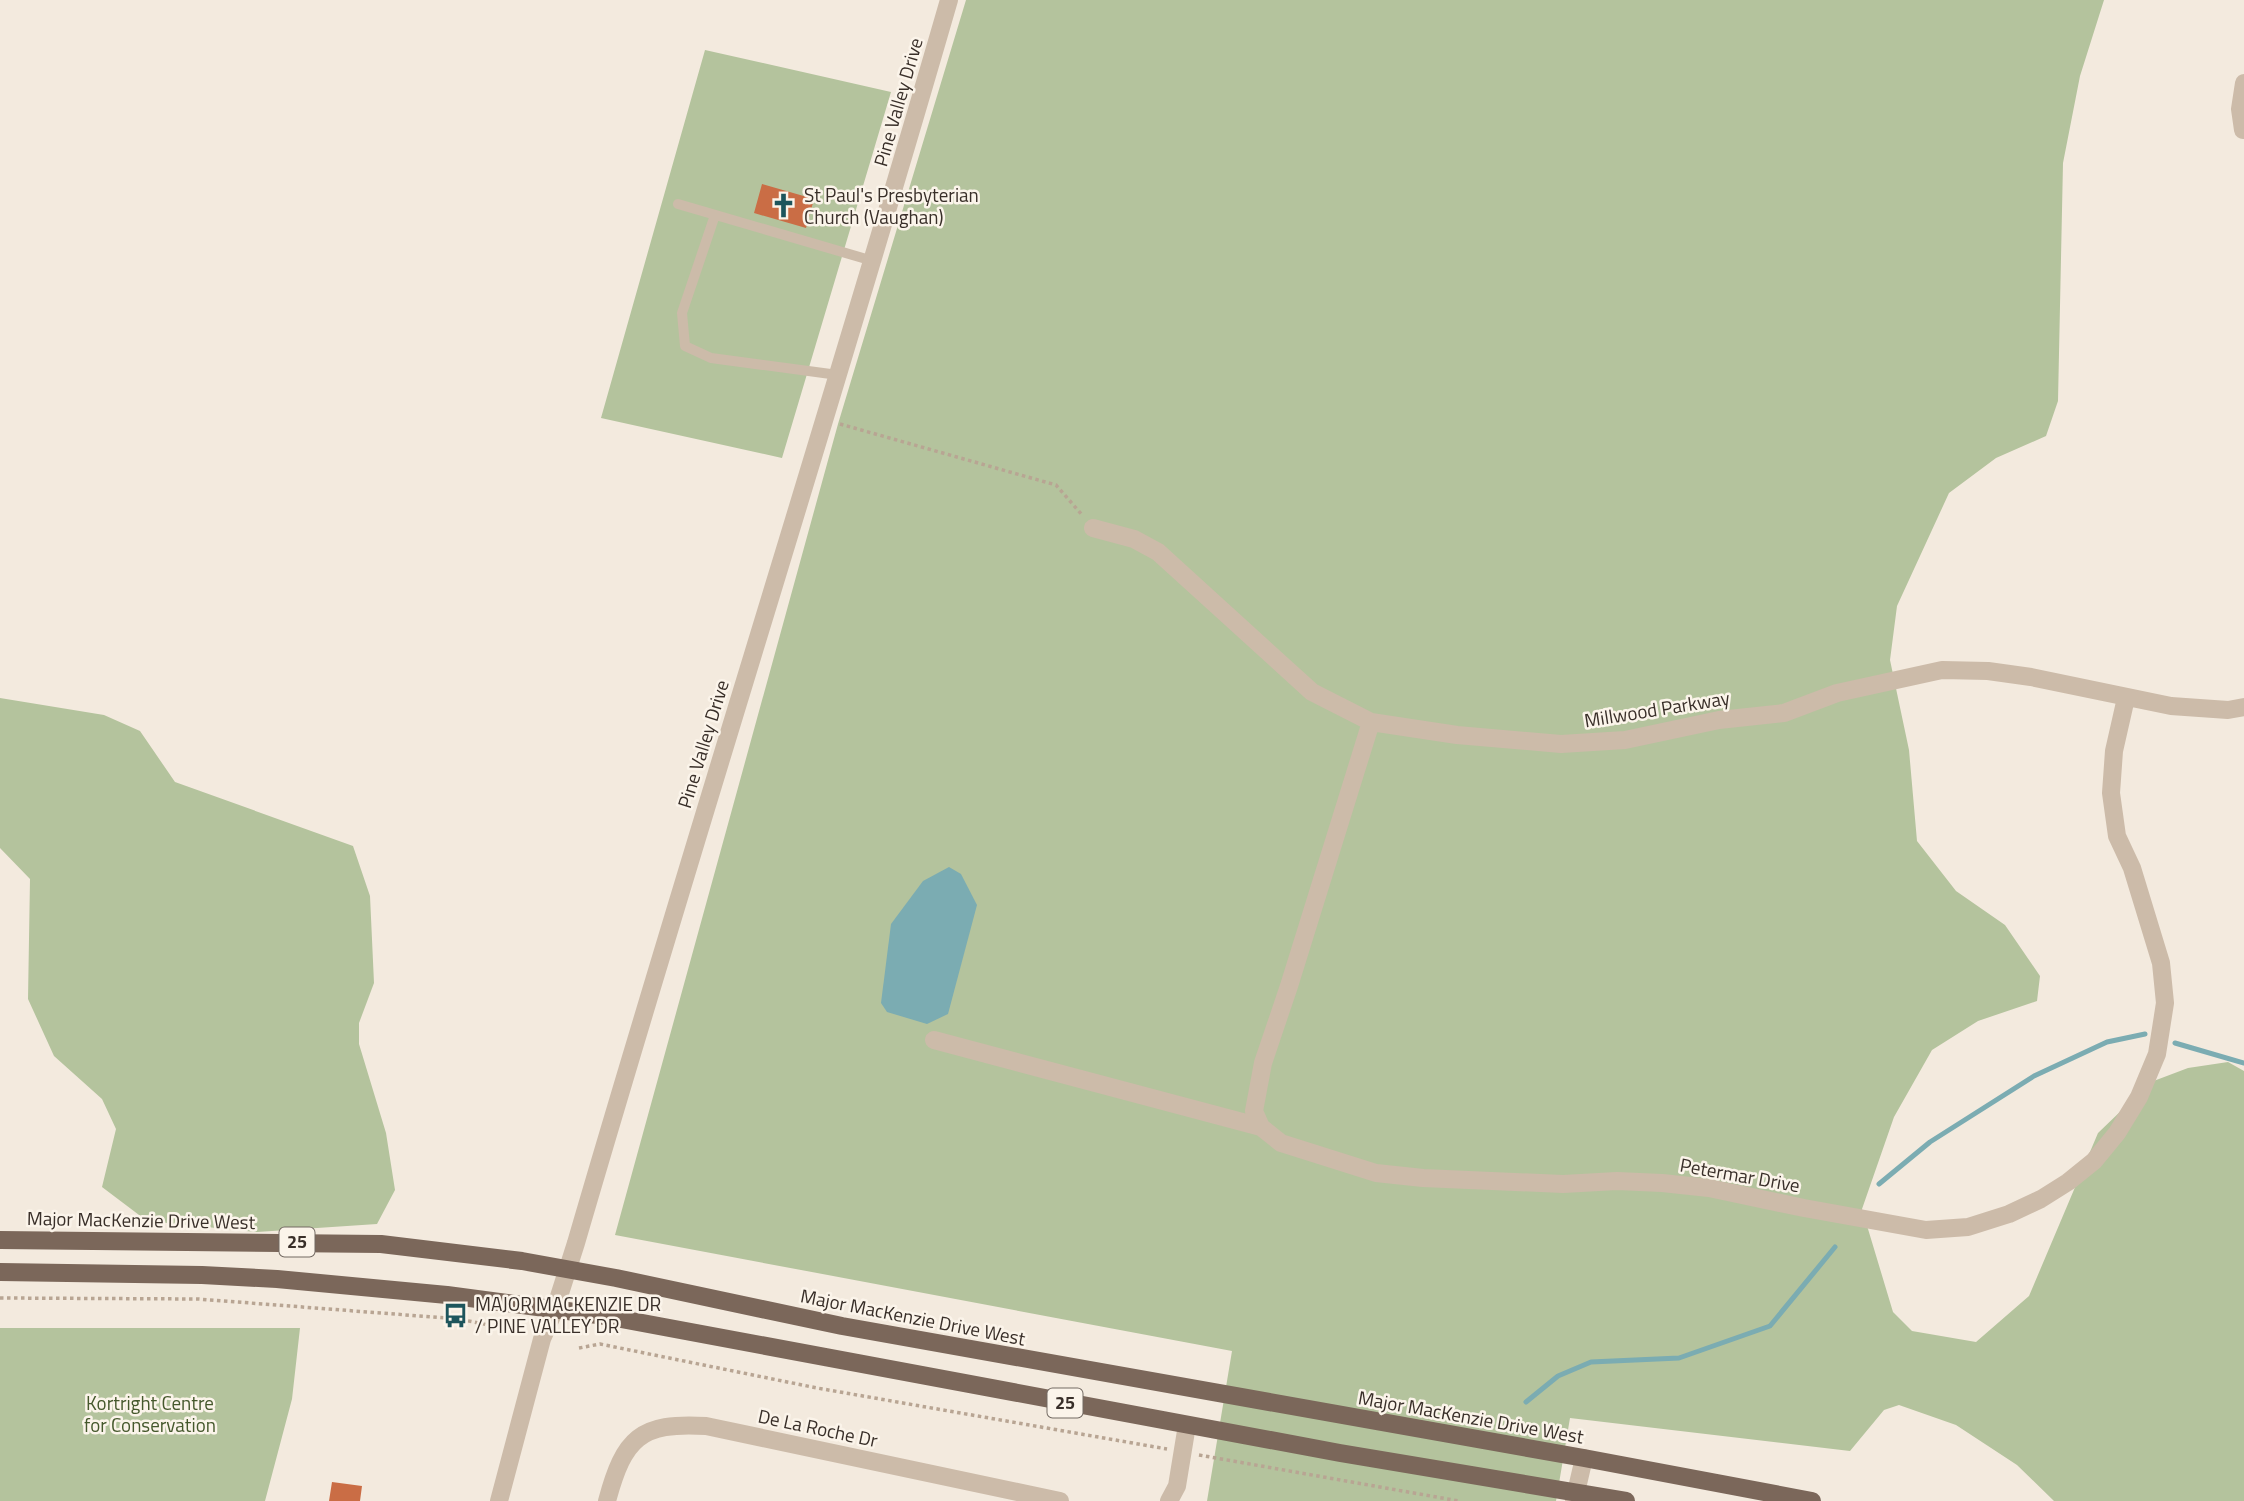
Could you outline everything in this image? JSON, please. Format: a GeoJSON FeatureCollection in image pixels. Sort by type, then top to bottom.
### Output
{"type":"FeatureCollection","features":[{"type":"Feature","properties":{"kind":"main road","name":"Major MacKenzie Drive West"},"geometry":{"type":"LineString","coordinates":[[0,1240],[381,1244],[522,1261],[842,1326],[1812,1501]]}},
{"type":"Feature","properties":{"kind":"main road","name":"25"},"geometry":{"type":"LineString","coordinates":[[0,1272],[202,1275],[277,1279],[447,1295],[605,1316],[1576,1496],[1626,1501]]}},
{"type":"Feature","properties":{"kind":"street","name":"Pine Valley Drive"},"geometry":{"type":"LineString","coordinates":[[499,1501],[542,1339],[568,1269],[874,261],[949,0]]}},
{"type":"Feature","properties":{"kind":"street"},"geometry":{"type":"LineString","coordinates":[[2243,130],[2240,109],[2244,83]]}},
{"type":"Feature","properties":{"kind":"street","name":"Millwood Parkway"},"geometry":{"type":"LineString","coordinates":[[1093,528],[1134,539],[1158,552],[1312,692],[1371,722],[1457,735],[1561,744],[1625,740],[1719,720],[1784,713],[1837,693],[1942,670],[1988,671],[2031,677],[2171,706],[2228,710],[2244,707]]}},
{"type":"Feature","properties":{"kind":"street","name":"Petermar Drive"},"geometry":{"type":"LineString","coordinates":[[934,1040],[1261,1127],[1281,1143],[1376,1173],[1423,1178],[1563,1184],[1662,1182],[1709,1188],[1926,1230],[1968,1227],[2040,1199],[2068,1182],[2094,1161],[2117,1133],[2138,1097],[2157,1054],[2165,1003],[2161,963],[2132,868],[2117,836],[2111,793],[2114,751],[2126,698]]}},
{"type":"Feature","properties":{"kind":"street"},"geometry":{"type":"LineString","coordinates":[[1261,1127],[1254,1111],[1263,1063],[1371,722]]}},
{"type":"Feature","properties":{"kind":"street","name":"De La Roche Dr"},"geometry":{"type":"LineString","coordinates":[[607,1501],[622,1457],[642,1434],[675,1424],[706,1426],[1060,1501]]}},
{"type":"Feature","properties":{"kind":"street"},"geometry":{"type":"LineString","coordinates":[[1169,1501],[1177,1486],[1187,1425]]}},
{"type":"Feature","properties":{"kind":"street"},"geometry":{"type":"LineString","coordinates":[[1576,1496],[1584,1458]]}},
{"type":"Feature","properties":{"kind":"street"},"geometry":{"type":"LineString","coordinates":[[1004,1501],[1024,1493]]}},
{"type":"Feature","properties":{"kind":"lane"},"geometry":{"type":"LineString","coordinates":[[678,204],[874,261]]}},
{"type":"Feature","properties":{"kind":"lane"},"geometry":{"type":"LineString","coordinates":[[715,215],[682,313],[685,346],[711,358],[838,375]]}},
{"type":"Feature","properties":{"kind":"path"},"geometry":{"type":"LineString","coordinates":[[824,419],[1056,485],[1093,528]]}},
{"type":"Feature","properties":{"kind":"path"},"geometry":{"type":"LineString","coordinates":[[0,1298],[198,1299],[459,1319],[503,1328],[507,1333]]}},
{"type":"Feature","properties":{"kind":"path"},"geometry":{"type":"LineString","coordinates":[[579,1348],[600,1344],[817,1388],[1459,1501]]}},
{"type":"Feature","properties":{"kind":"green space"},"geometry":{"type":"Polygon","coordinates":[[[966,0],[2104,0],[2080,76],[2063,163],[2058,401],[2046,436],[1996,458],[1949,493],[1897,606],[1890,660],[1909,750],[1917,841],[1956,891],[2005,925],[2040,976],[2037,1001],[1978,1021],[1932,1050],[1894,1117],[1862,1209],[1893,1312],[1912,1331],[1976,1342],[2029,1296],[2098,1133],[2151,1082],[2188,1068],[2228,1062],[2244,1071],[2244,1501],[2054,1501],[2017,1465],[1956,1425],[1899,1405],[1884,1410],[1850,1451],[1570,1418],[1556,1501],[1207,1501],[1232,1351],[615,1235],[838,424],[966,0]]]}},
{"type":"Feature","properties":{"kind":"green space"},"geometry":{"type":"Polygon","coordinates":[[[705,50],[891,92],[782,458],[601,418],[705,50]]]}},
{"type":"Feature","properties":{"kind":"green space"},"geometry":{"type":"Polygon","coordinates":[[[0,698],[104,715],[140,731],[175,782],[353,846],[370,896],[374,983],[359,1023],[359,1044],[386,1133],[395,1190],[377,1224],[257,1232],[147,1221],[102,1187],[116,1129],[102,1099],[54,1056],[28,999],[30,879],[0,848],[0,698]]]}},
{"type":"Feature","properties":{"kind":"green space","name":"Kortright Centre for Conservation"},"geometry":{"type":"Polygon","coordinates":[[[0,1328],[300,1328],[292,1399],[265,1501],[0,1501],[0,1328]]]}},
{"type":"Feature","properties":{"kind":"water"},"geometry":{"type":"Polygon","coordinates":[[[949,867],[961,874],[977,905],[948,1014],[927,1024],[887,1012],[881,1003],[891,924],[923,881],[949,867]]]}},
{"type":"Feature","properties":{"kind":"building","name":"St Paul's Presbyterian Church (Vaughan)"},"geometry":{"type":"Polygon","coordinates":[[[762,184],[814,199],[806,228],[754,213],[762,184]]]}},
{"type":"Feature","properties":{"kind":"building"},"geometry":{"type":"Polygon","coordinates":[[[332,1482],[362,1486],[360,1501],[329,1501],[332,1482]]]}},
{"type":"Feature","properties":{"kind":"waterway"},"geometry":{"type":"LineString","coordinates":[[1879,1184],[1930,1142],[2034,1076],[2107,1042],[2145,1034]]}},
{"type":"Feature","properties":{"kind":"waterway"},"geometry":{"type":"LineString","coordinates":[[2175,1043],[2244,1063]]}},
{"type":"Feature","properties":{"kind":"waterway"},"geometry":{"type":"LineString","coordinates":[[1526,1402],[1558,1376],[1591,1362],[1679,1358],[1770,1326],[1835,1247]]}},
{"type":"Feature","properties":{"kind":"place","name":"St Paul's Presbyterian Church (Vaughan)"},"geometry":{"type":"Point","coordinates":[784,206]}},
{"type":"Feature","properties":{"kind":"place","name":"MAJOR MACKENZIE DR / PINE VALLEY DR"},"geometry":{"type":"Point","coordinates":[455,1315]}}]}
